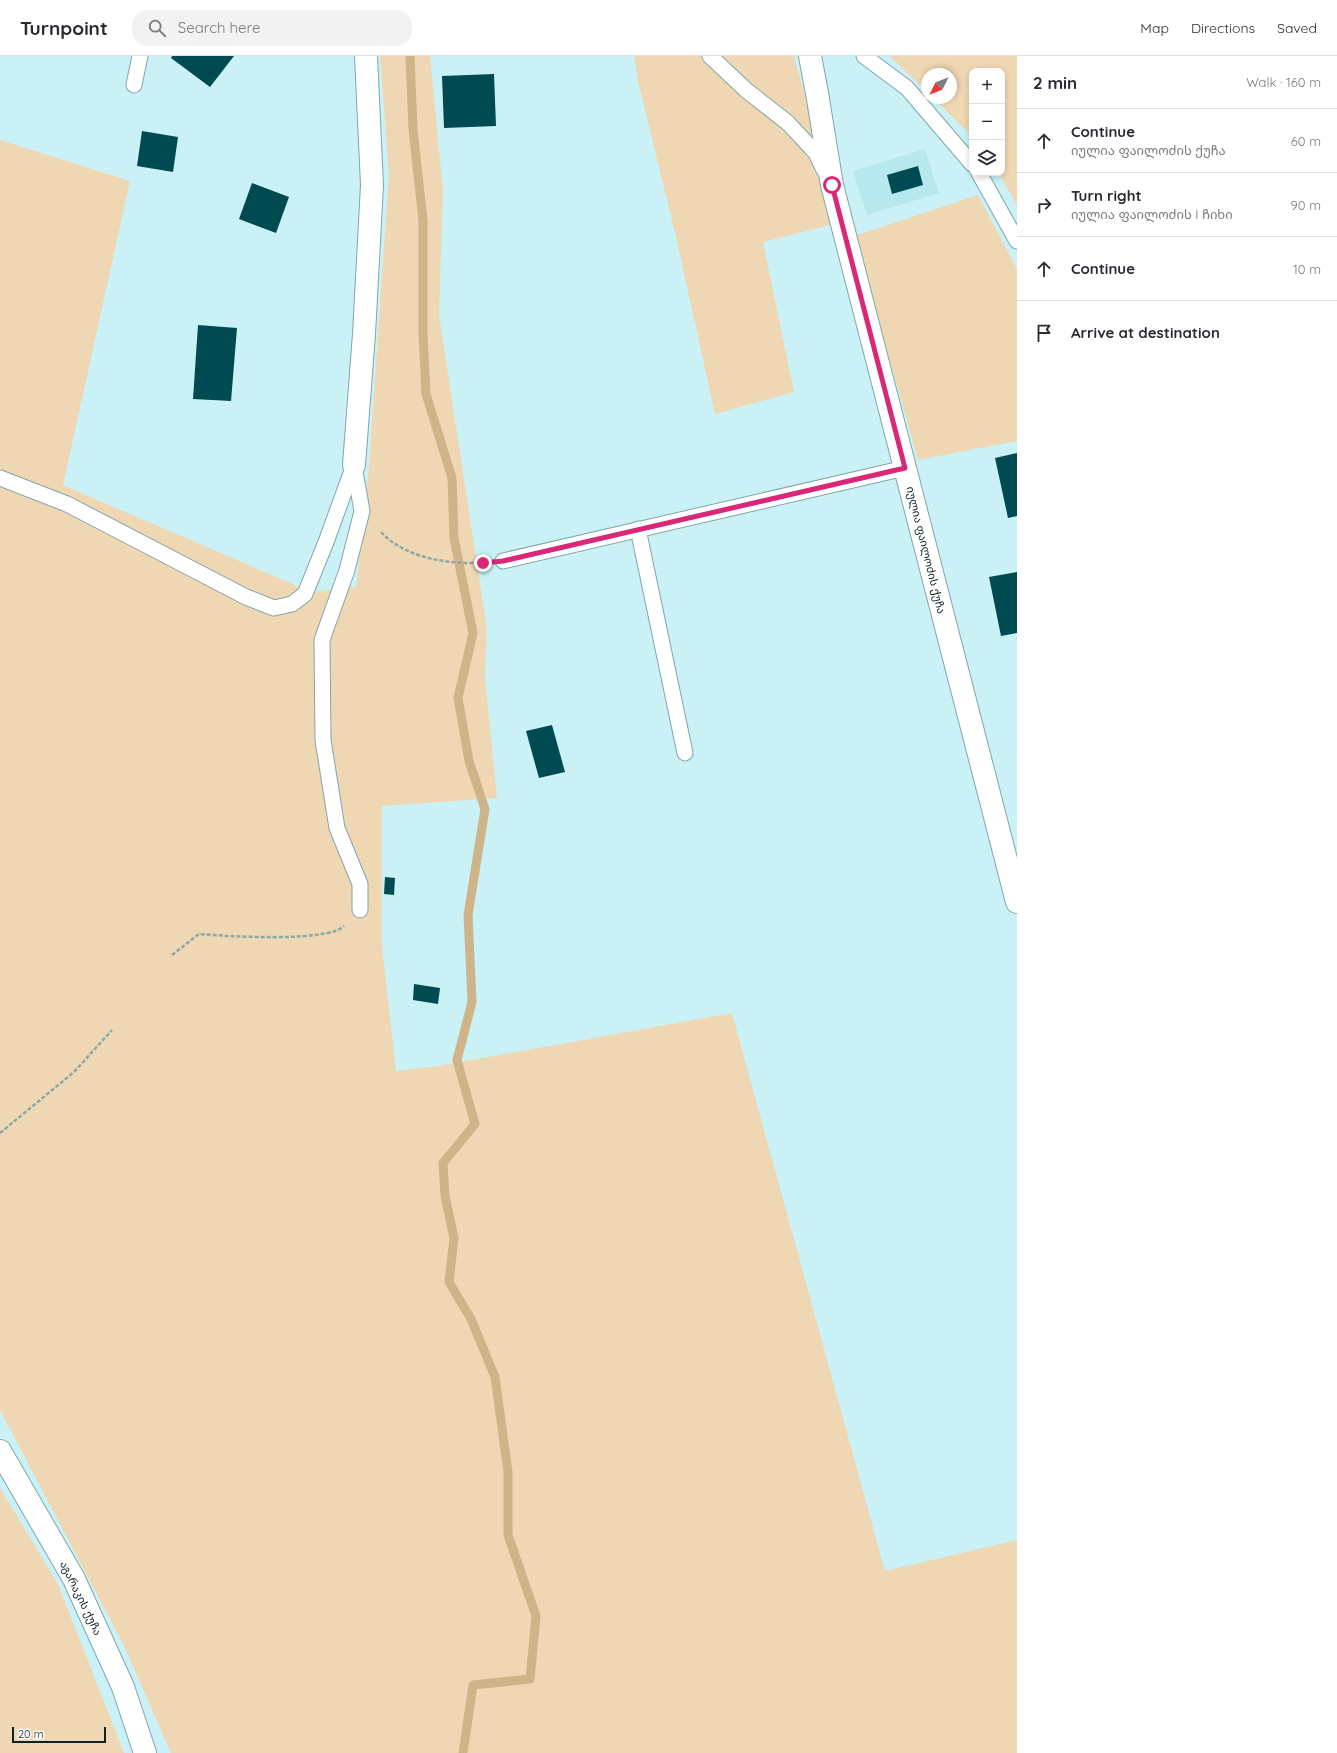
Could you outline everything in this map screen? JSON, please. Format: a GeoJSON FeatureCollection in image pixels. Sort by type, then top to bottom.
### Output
{"type":"FeatureCollection","features":[{"type":"Feature","properties":{"kind":"street"},"geometry":{"type":"LineString","coordinates":[[354,465],[364,334],[372,185],[366,56]]}},
{"type":"Feature","properties":{"kind":"street","name":"იულია ფაილოძის ქუჩა"},"geometry":{"type":"LineString","coordinates":[[810,56],[818,93],[832,185],[1017,902]]}},
{"type":"Feature","properties":{"kind":"street","name":"აგარაკის ქუჩა"},"geometry":{"type":"LineString","coordinates":[[0,1451],[74,1579],[123,1687],[145,1753]]}},
{"type":"Feature","properties":{"kind":"lane"},"geometry":{"type":"LineString","coordinates":[[134,85],[140,56]]}},
{"type":"Feature","properties":{"kind":"lane"},"geometry":{"type":"LineString","coordinates":[[710,56],[746,90],[788,123],[816,153],[832,185]]}},
{"type":"Feature","properties":{"kind":"lane"},"geometry":{"type":"LineString","coordinates":[[864,56],[907,88],[969,160]]}},
{"type":"Feature","properties":{"kind":"lane"},"geometry":{"type":"LineString","coordinates":[[981,176],[1017,240]]}},
{"type":"Feature","properties":{"kind":"lane"},"geometry":{"type":"LineString","coordinates":[[0,478],[67,504],[246,597],[274,608],[292,604],[305,594],[354,465]]}},
{"type":"Feature","properties":{"kind":"lane"},"geometry":{"type":"LineString","coordinates":[[354,465],[362,511],[347,570],[322,640],[323,740],[337,828],[360,884],[360,910]]}},
{"type":"Feature","properties":{"kind":"lane"},"geometry":{"type":"LineString","coordinates":[[503,561],[905,468]]}},
{"type":"Feature","properties":{"kind":"lane"},"geometry":{"type":"LineString","coordinates":[[638,529],[685,753]]}},
{"type":"Feature","properties":{"kind":"path"},"geometry":{"type":"LineString","coordinates":[[362,511],[388,540],[423,557],[460,564],[503,561]]}},
{"type":"Feature","properties":{"kind":"path"},"geometry":{"type":"LineString","coordinates":[[172,955],[199,934],[234,936],[320,935],[341,929],[360,910]]}},
{"type":"Feature","properties":{"kind":"path"},"geometry":{"type":"LineString","coordinates":[[0,1133],[74,1072],[112,1030]]}},
{"type":"Feature","properties":{"kind":"shaded area"},"geometry":{"type":"Polygon","coordinates":[[[380,56],[430,56],[443,192],[439,315],[487,629],[485,677],[497,798],[382,806],[382,946],[396,1071],[438,1066],[732,1013],[885,1571],[1017,1540],[1017,1753],[171,1753],[124,1646],[0,1410],[0,140],[130,181],[63,485],[311,592],[356,587],[369,465],[389,174],[380,56]]]}},
{"type":"Feature","properties":{"kind":"shaded area"},"geometry":{"type":"Polygon","coordinates":[[[634,56],[794,56],[812,120],[834,224],[763,242],[794,392],[715,414],[676,237],[638,81],[634,56]]]}},
{"type":"Feature","properties":{"kind":"shaded area"},"geometry":{"type":"Polygon","coordinates":[[[890,56],[1017,56],[1017,206],[1001,176],[1005,176],[1005,68],[969,68],[969,133],[939,104],[957,104],[957,68],[921,68],[921,86],[890,56]]]}},
{"type":"Feature","properties":{"kind":"shaded area"},"geometry":{"type":"Polygon","coordinates":[[[925,149],[939,193],[867,215],[853,171],[925,149]]]}},
{"type":"Feature","properties":{"kind":"shaded area"},"geometry":{"type":"Polygon","coordinates":[[[978,195],[1017,269],[1017,441],[918,460],[855,236],[978,195]]]}},
{"type":"Feature","properties":{"kind":"shaded area"},"geometry":{"type":"Polygon","coordinates":[[[0,1488],[58,1584],[124,1753],[0,1753],[0,1488]]]}},
{"type":"Feature","properties":{"kind":"building"},"geometry":{"type":"Polygon","coordinates":[[[172,56],[234,56],[210,87],[171,58],[172,56]]]}},
{"type":"Feature","properties":{"kind":"building"},"geometry":{"type":"Polygon","coordinates":[[[494,74],[496,126],[444,128],[442,76],[494,74]]]}},
{"type":"Feature","properties":{"kind":"building"},"geometry":{"type":"Polygon","coordinates":[[[142,131],[178,137],[173,172],[137,166],[142,131]]]}},
{"type":"Feature","properties":{"kind":"building"},"geometry":{"type":"Polygon","coordinates":[[[918,166],[923,185],[892,194],[887,175],[918,166]]]}},
{"type":"Feature","properties":{"kind":"building"},"geometry":{"type":"Polygon","coordinates":[[[252,183],[289,197],[276,233],[239,219],[252,183]]]}},
{"type":"Feature","properties":{"kind":"building"},"geometry":{"type":"Polygon","coordinates":[[[198,325],[237,328],[231,401],[193,399],[198,325]]]}},
{"type":"Feature","properties":{"kind":"building"},"geometry":{"type":"Polygon","coordinates":[[[1017,453],[1017,516],[1008,518],[995,458],[1017,453]]]}},
{"type":"Feature","properties":{"kind":"building"},"geometry":{"type":"Polygon","coordinates":[[[1017,572],[1017,633],[1001,636],[989,577],[1017,572]]]}},
{"type":"Feature","properties":{"kind":"building"},"geometry":{"type":"Polygon","coordinates":[[[552,725],[565,772],[539,778],[526,731],[552,725]]]}},
{"type":"Feature","properties":{"kind":"building"},"geometry":{"type":"Polygon","coordinates":[[[385,877],[395,878],[394,895],[384,894],[385,877]]]}},
{"type":"Feature","properties":{"kind":"building"},"geometry":{"type":"Polygon","coordinates":[[[414,984],[440,988],[438,1004],[413,1000],[414,984]]]}},
{"type":"Feature","properties":{"kind":"waterway"},"geometry":{"type":"LineString","coordinates":[[410,56],[413,129],[423,221],[423,334],[426,394],[452,478],[454,538],[473,633],[458,698],[469,761],[485,809],[468,915],[472,1002],[457,1060],[475,1124],[443,1163],[445,1196],[454,1238],[449,1282],[471,1319],[495,1377],[508,1472],[508,1535],[536,1616],[530,1679],[473,1685],[463,1753]]}},
{"type":"Feature","properties":{"kind":"route"},"geometry":{"type":"LineString","coordinates":[[483,563],[503,561],[905,468],[832,185]]}}]}
